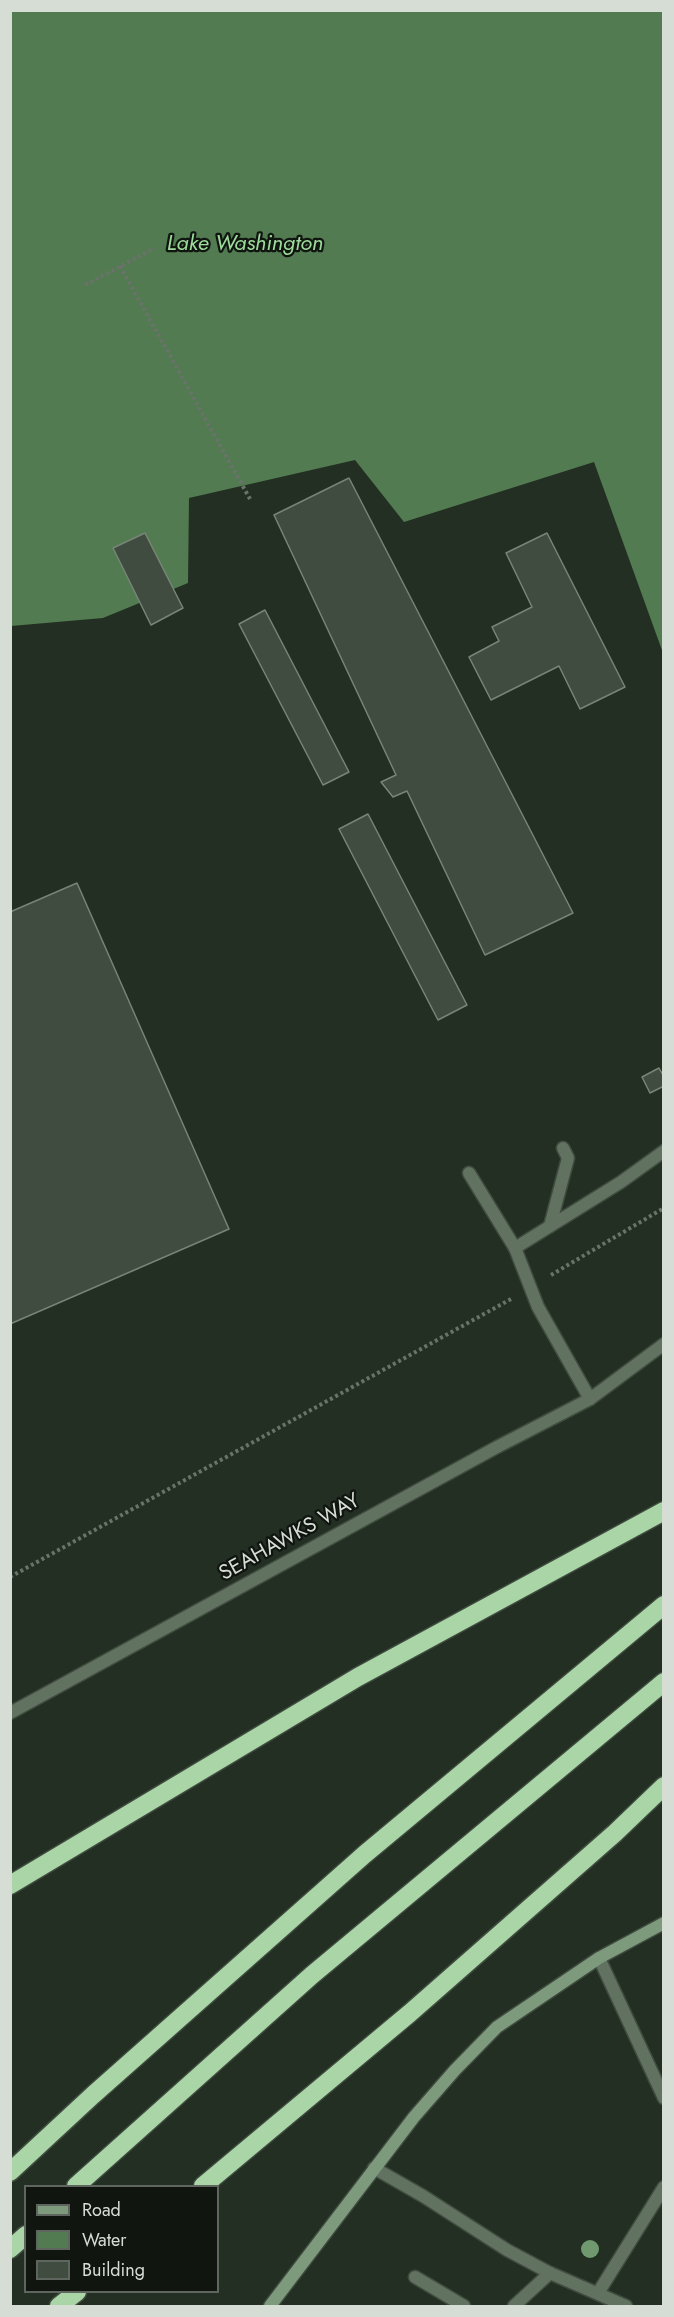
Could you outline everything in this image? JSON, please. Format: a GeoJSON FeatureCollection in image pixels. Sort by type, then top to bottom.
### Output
{"type":"FeatureCollection","features":[{"type":"Feature","properties":{"kind":"highway"},"geometry":{"type":"LineString","coordinates":[[10,1885],[357,1677],[663,1510]]}},
{"type":"Feature","properties":{"kind":"highway"},"geometry":{"type":"LineString","coordinates":[[10,2172],[93,2095],[365,1854],[663,1605]]}},
{"type":"Feature","properties":{"kind":"highway"},"geometry":{"type":"LineString","coordinates":[[78,2185],[312,1975],[663,1682]]}},
{"type":"Feature","properties":{"kind":"highway"},"geometry":{"type":"LineString","coordinates":[[205,2185],[410,2013],[615,1833],[663,1786]]}},
{"type":"Feature","properties":{"kind":"highway"},"geometry":{"type":"LineString","coordinates":[[10,2249],[24,2237]]}},
{"type":"Feature","properties":{"kind":"highway"},"geometry":{"type":"LineString","coordinates":[[59,2307],[76,2293]]}},
{"type":"Feature","properties":{"kind":"main road"},"geometry":{"type":"LineString","coordinates":[[270,2307],[374,2168],[455,2070],[497,2028],[599,1958],[663,1923]]}},
{"type":"Feature","properties":{"kind":"street"},"geometry":{"type":"LineString","coordinates":[[550,1226],[568,1158],[563,1148]]}},
{"type":"Feature","properties":{"kind":"street"},"geometry":{"type":"LineString","coordinates":[[515,1248],[621,1182],[663,1151]]}},
{"type":"Feature","properties":{"kind":"street"},"geometry":{"type":"LineString","coordinates":[[469,1173],[515,1248],[538,1307],[590,1400]]}},
{"type":"Feature","properties":{"kind":"street","name":"SEAHAWKS WAY"},"geometry":{"type":"LineString","coordinates":[[10,1713],[497,1447],[590,1400],[663,1344]]}},
{"type":"Feature","properties":{"kind":"street"},"geometry":{"type":"LineString","coordinates":[[599,1958],[663,2098]]}},
{"type":"Feature","properties":{"kind":"street"},"geometry":{"type":"LineString","coordinates":[[374,2168],[423,2196],[507,2250],[550,2273],[626,2307]]}},
{"type":"Feature","properties":{"kind":"street"},"geometry":{"type":"LineString","coordinates":[[598,2293],[663,2187]]}},
{"type":"Feature","properties":{"kind":"street"},"geometry":{"type":"LineString","coordinates":[[514,2307],[550,2273]]}},
{"type":"Feature","properties":{"kind":"street"},"geometry":{"type":"LineString","coordinates":[[415,2277],[464,2307]]}},
{"type":"Feature","properties":{"kind":"path"},"geometry":{"type":"LineString","coordinates":[[85,285],[155,248]]}},
{"type":"Feature","properties":{"kind":"path"},"geometry":{"type":"LineString","coordinates":[[120,266],[250,499]]}},
{"type":"Feature","properties":{"kind":"path"},"geometry":{"type":"LineString","coordinates":[[551,1274],[663,1208]]}},
{"type":"Feature","properties":{"kind":"path"},"geometry":{"type":"LineString","coordinates":[[10,1577],[507,1301]]}},
{"type":"Feature","properties":{"kind":"water","name":"Lake Washington"},"geometry":{"type":"Polygon","coordinates":[[[11,11],[663,11],[663,653],[594,462],[404,522],[355,460],[189,498],[188,583],[103,618],[11,626],[11,11]]]}},
{"type":"Feature","properties":{"kind":"building"},"geometry":{"type":"Polygon","coordinates":[[[349,478],[573,913],[485,955],[407,791],[393,797],[381,782],[396,775],[274,515],[349,478]]]}},
{"type":"Feature","properties":{"kind":"building"},"geometry":{"type":"Polygon","coordinates":[[[145,533],[183,608],[151,625],[113,548],[145,533]]]}},
{"type":"Feature","properties":{"kind":"building"},"geometry":{"type":"Polygon","coordinates":[[[547,533],[625,687],[580,709],[559,666],[491,700],[469,657],[499,641],[492,627],[532,607],[506,553],[547,533]]]}},
{"type":"Feature","properties":{"kind":"building"},"geometry":{"type":"Polygon","coordinates":[[[265,610],[349,772],[323,785],[239,624],[265,610]]]}},
{"type":"Feature","properties":{"kind":"building"},"geometry":{"type":"Polygon","coordinates":[[[368,814],[467,1005],[438,1020],[339,829],[368,814]]]}},
{"type":"Feature","properties":{"kind":"building"},"geometry":{"type":"Polygon","coordinates":[[[77,883],[229,1229],[10,1324],[10,912],[77,883]]]}},
{"type":"Feature","properties":{"kind":"building"},"geometry":{"type":"Polygon","coordinates":[[[659,1068],[664,1077],[664,1086],[650,1093],[642,1077],[659,1068]]]}}]}
